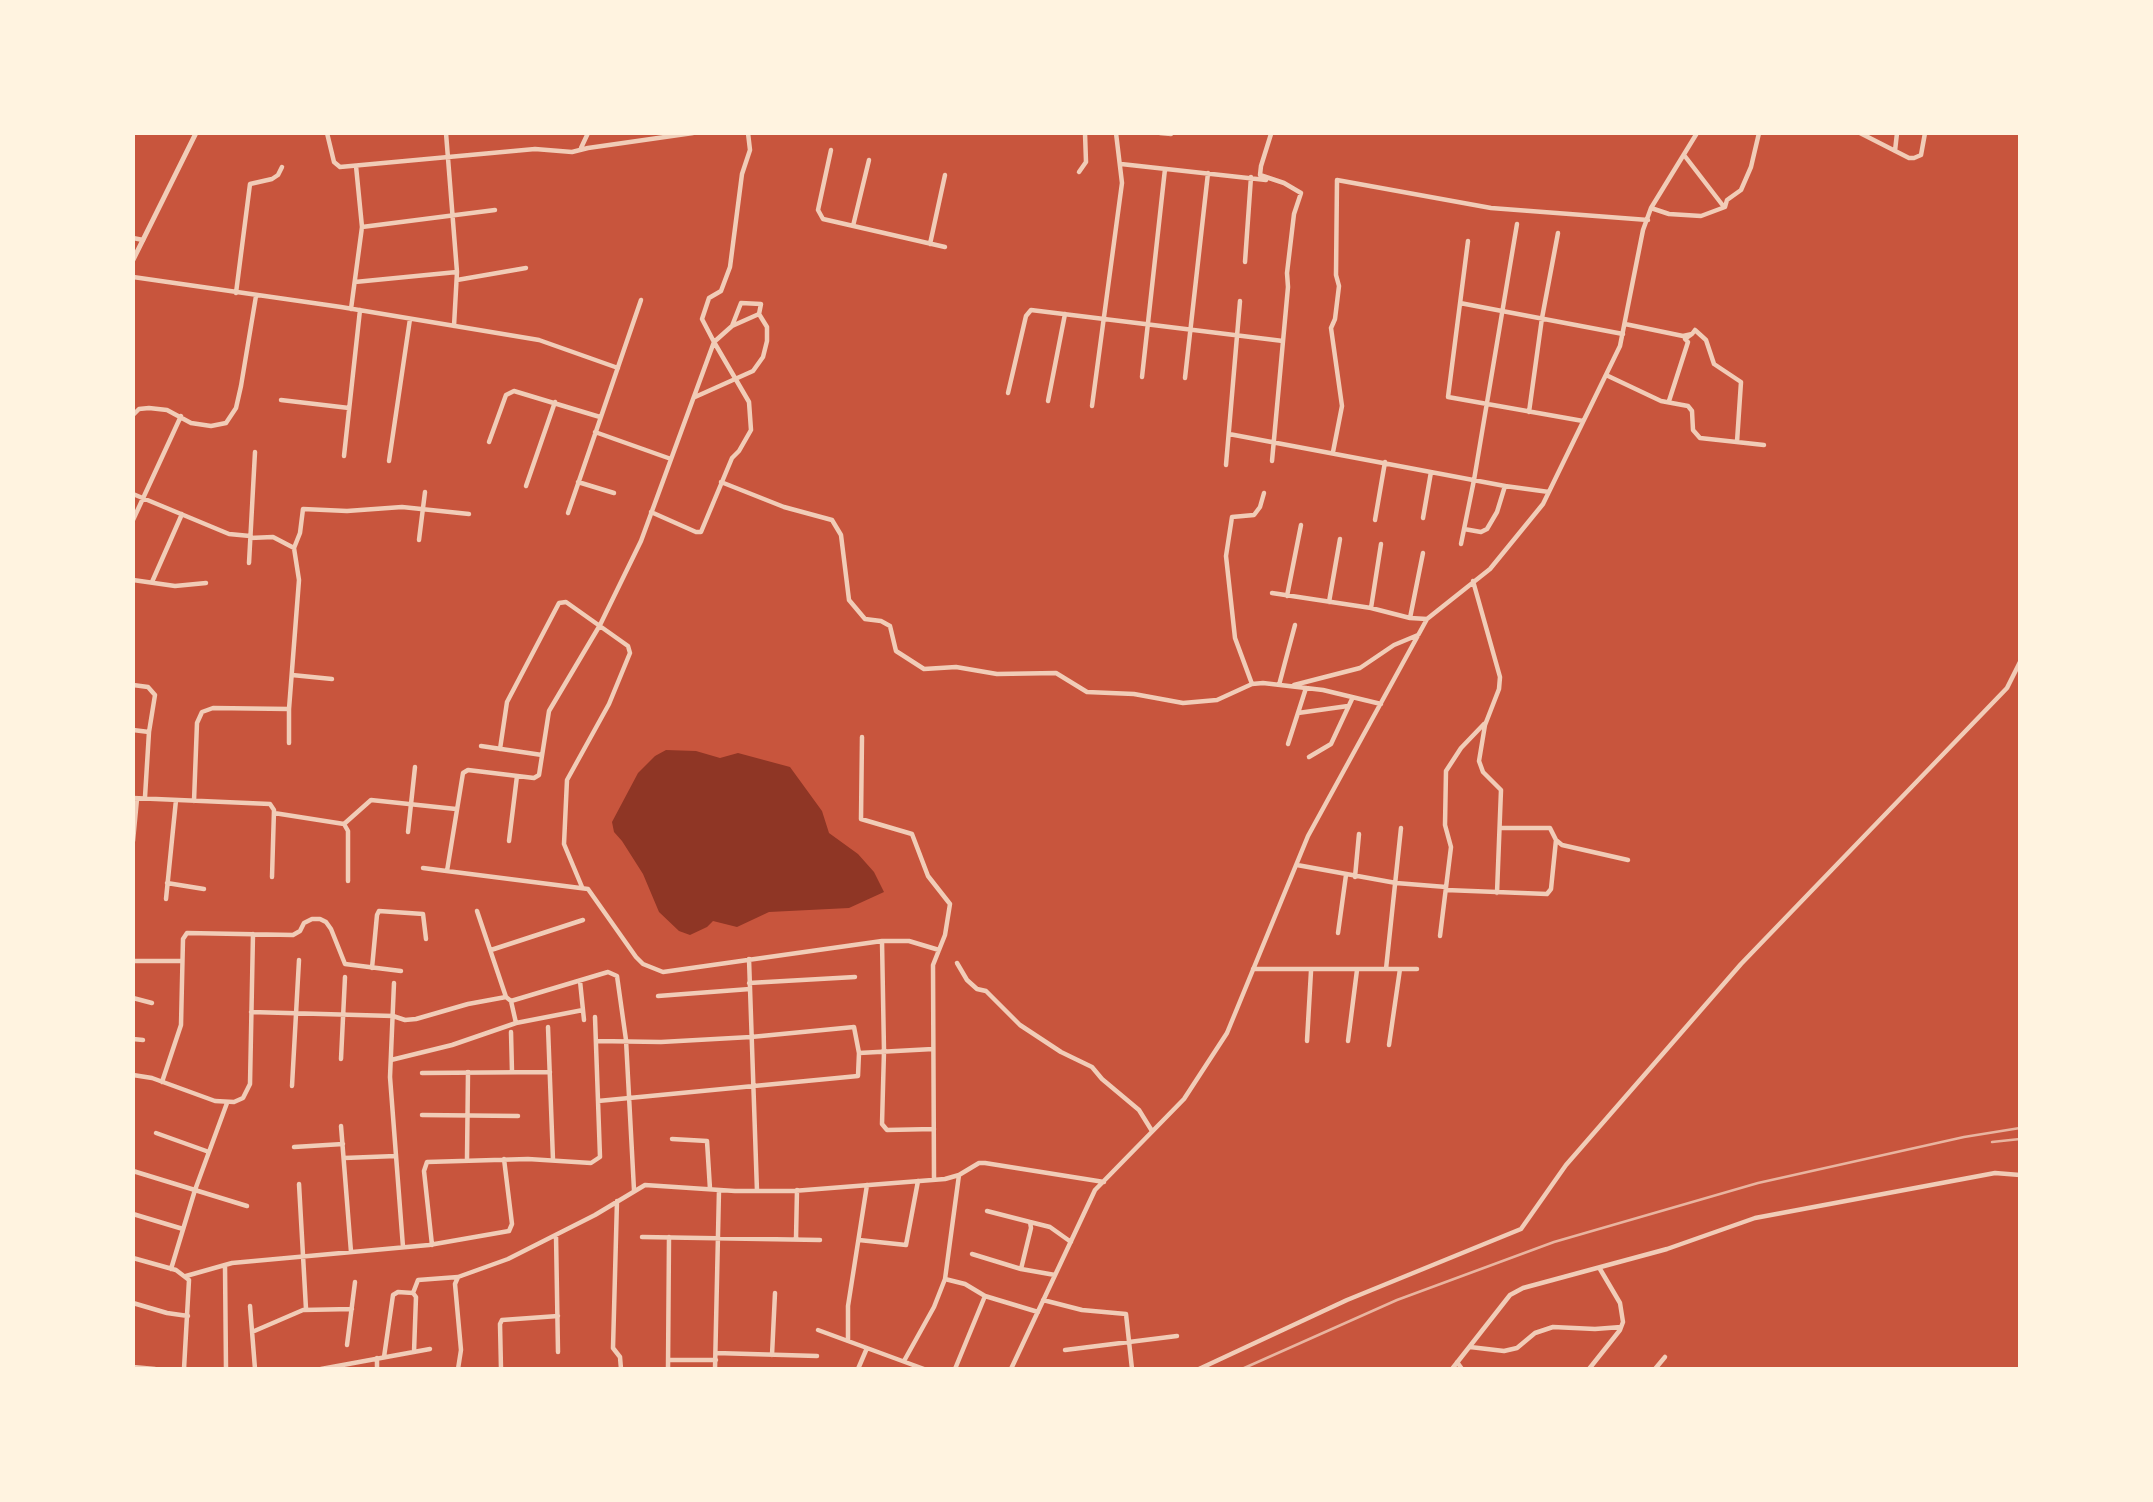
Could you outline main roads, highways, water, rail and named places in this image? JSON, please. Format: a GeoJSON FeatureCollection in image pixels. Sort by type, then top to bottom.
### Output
{"type":"FeatureCollection","features":[{"type":"Feature","properties":{"kind":"railway"},"geometry":{"type":"LineString","coordinates":[[1242,1369],[1397,1300],[1554,1242],[1758,1183],[1964,1137],[2020,1128]]}},
{"type":"Feature","properties":{"kind":"railway"},"geometry":{"type":"LineString","coordinates":[[1992,1142],[2020,1139]]}}]}
